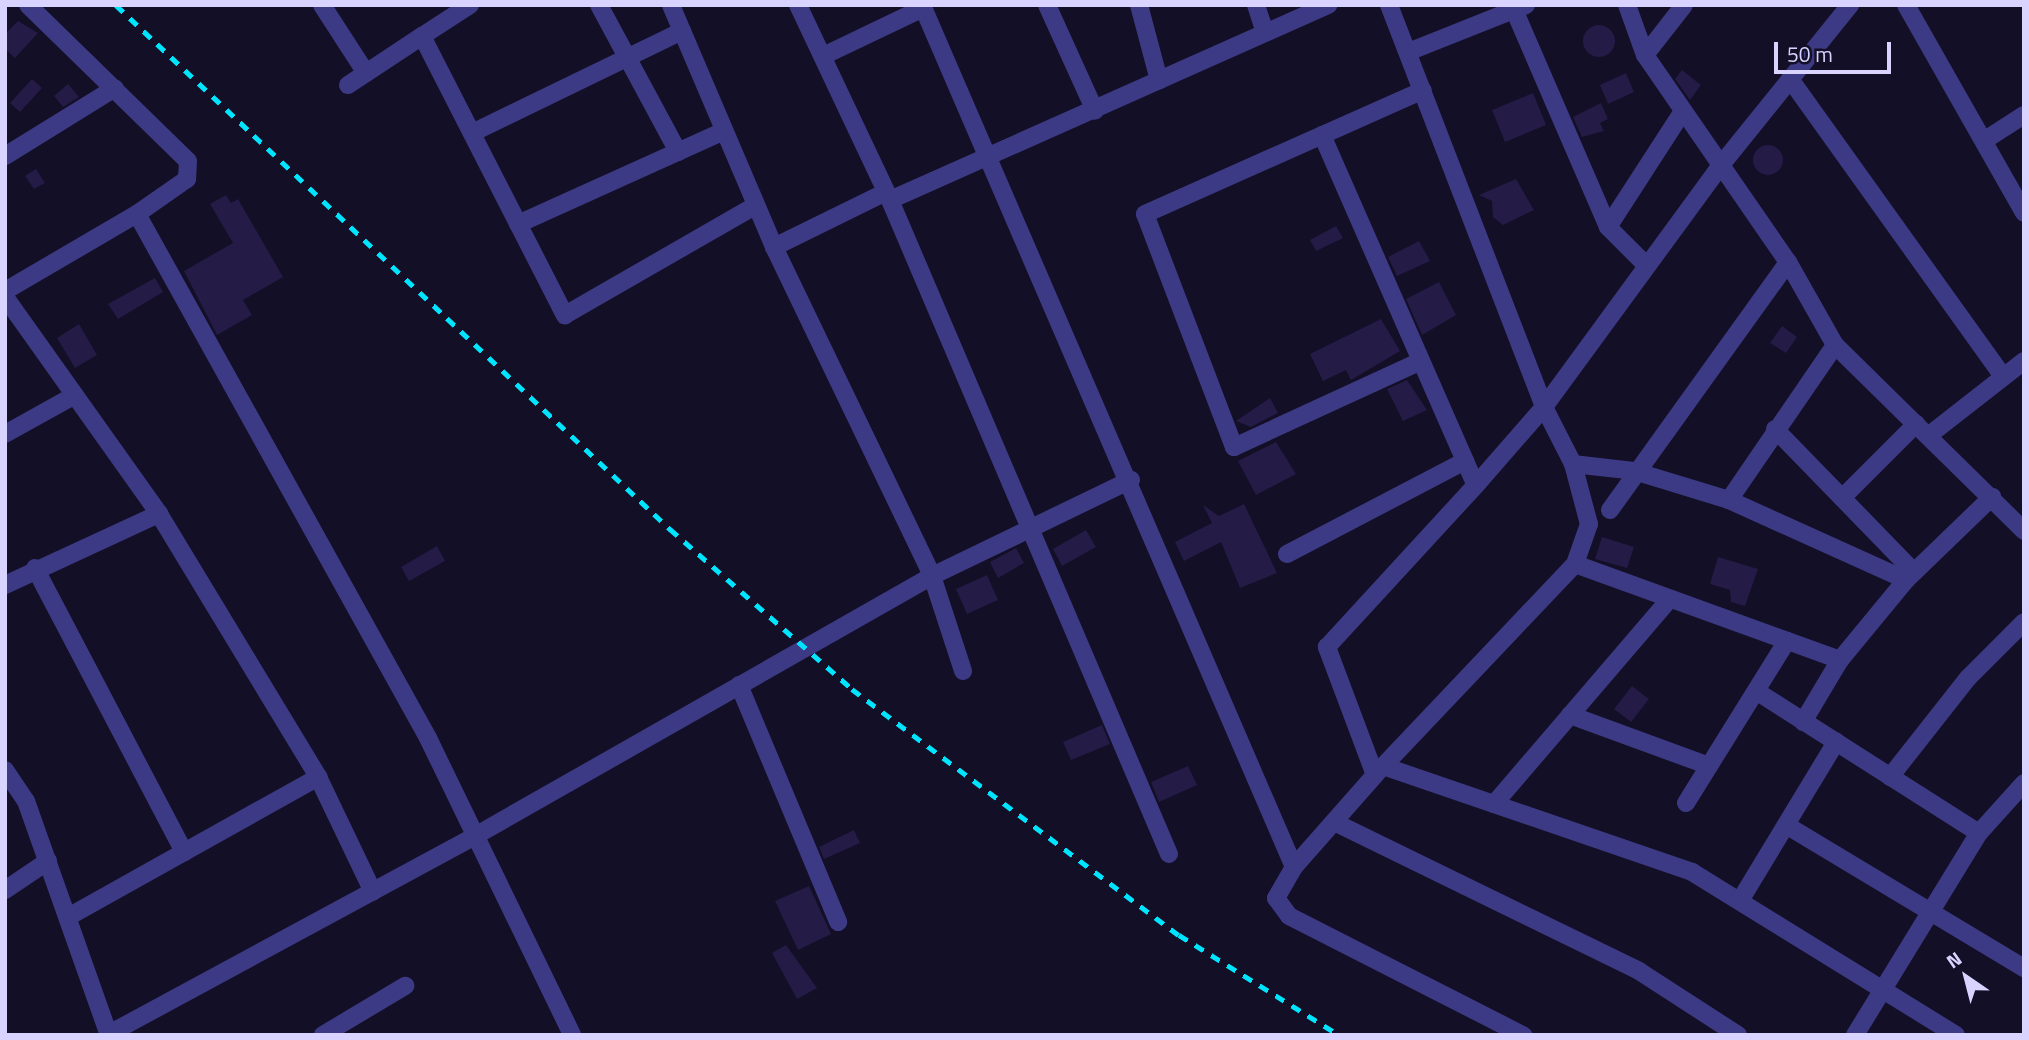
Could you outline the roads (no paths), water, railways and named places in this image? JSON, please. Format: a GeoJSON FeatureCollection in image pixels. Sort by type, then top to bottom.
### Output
{"type":"FeatureCollection","features":[{"type":"Feature","properties":{"kind":"street"},"geometry":{"type":"LineString","coordinates":[[5,291],[138,214],[187,179],[190,170],[183,152],[28,5]]}},
{"type":"Feature","properties":{"kind":"street"},"geometry":{"type":"LineString","coordinates":[[322,5],[366,73]]}},
{"type":"Feature","properties":{"kind":"street"},"geometry":{"type":"LineString","coordinates":[[599,5],[678,152]]}},
{"type":"Feature","properties":{"kind":"street"},"geometry":{"type":"LineString","coordinates":[[671,5],[774,247],[932,576],[963,671]]}},
{"type":"Feature","properties":{"kind":"street"},"geometry":{"type":"LineString","coordinates":[[799,5],[888,196],[1031,524],[1169,854]]}},
{"type":"Feature","properties":{"kind":"street"},"geometry":{"type":"LineString","coordinates":[[1047,5],[1095,111]]}},
{"type":"Feature","properties":{"kind":"street"},"geometry":{"type":"LineString","coordinates":[[1139,5],[1159,80]]}},
{"type":"Feature","properties":{"kind":"street"},"geometry":{"type":"LineString","coordinates":[[1256,5],[1264,30]]}},
{"type":"Feature","properties":{"kind":"street"},"geometry":{"type":"LineString","coordinates":[[774,247],[888,196],[993,158],[1264,30],[1329,5]]}},
{"type":"Feature","properties":{"kind":"street"},"geometry":{"type":"LineString","coordinates":[[1389,5],[1544,407],[1573,464],[1589,524],[1575,564],[1334,821],[1294,867],[1276,898],[1289,916],[1523,1035]]}},
{"type":"Feature","properties":{"kind":"street"},"geometry":{"type":"LineString","coordinates":[[1627,5],[1645,55],[1788,262],[1835,345],[2020,521]]}},
{"type":"Feature","properties":{"kind":"street"},"geometry":{"type":"LineString","coordinates":[[1645,55],[1684,5]]}},
{"type":"Feature","properties":{"kind":"street"},"geometry":{"type":"LineString","coordinates":[[1379,771],[1327,647],[1544,407],[1721,165],[1850,5]]}},
{"type":"Feature","properties":{"kind":"street"},"geometry":{"type":"LineString","coordinates":[[1906,5],[2024,213]]}},
{"type":"Feature","properties":{"kind":"street"},"geometry":{"type":"LineString","coordinates":[[823,56],[923,6],[993,158],[1294,867]]}},
{"type":"Feature","properties":{"kind":"street"},"geometry":{"type":"LineString","coordinates":[[1408,52],[1517,7],[1608,227],[1646,265]]}},
{"type":"Feature","properties":{"kind":"street"},"geometry":{"type":"LineString","coordinates":[[348,85],[459,8]]}},
{"type":"Feature","properties":{"kind":"street"},"geometry":{"type":"LineString","coordinates":[[471,133],[682,31]]}},
{"type":"Feature","properties":{"kind":"street"},"geometry":{"type":"LineString","coordinates":[[422,36],[565,315],[756,205]]}},
{"type":"Feature","properties":{"kind":"street"},"geometry":{"type":"LineString","coordinates":[[1790,79],[2003,377]]}},
{"type":"Feature","properties":{"kind":"street"},"geometry":{"type":"LineString","coordinates":[[5,156],[115,88]]}},
{"type":"Feature","properties":{"kind":"street"},"geometry":{"type":"LineString","coordinates":[[1421,361],[1234,447],[1145,214],[1423,90]]}},
{"type":"Feature","properties":{"kind":"street"},"geometry":{"type":"LineString","coordinates":[[1608,227],[1683,111]]}},
{"type":"Feature","properties":{"kind":"street"},"geometry":{"type":"LineString","coordinates":[[1985,140],[2024,115]]}},
{"type":"Feature","properties":{"kind":"street"},"geometry":{"type":"LineString","coordinates":[[518,223],[724,131]]}},
{"type":"Feature","properties":{"kind":"street"},"geometry":{"type":"LineString","coordinates":[[1322,135],[1476,485]]}},
{"type":"Feature","properties":{"kind":"street"},"geometry":{"type":"LineString","coordinates":[[138,214],[428,738],[568,1033]]}},
{"type":"Feature","properties":{"kind":"street"},"geometry":{"type":"LineString","coordinates":[[1610,510],[1634,471],[1788,262]]}},
{"type":"Feature","properties":{"kind":"street"},"geometry":{"type":"LineString","coordinates":[[5,297],[159,514],[318,777],[373,892]]}},
{"type":"Feature","properties":{"kind":"street"},"geometry":{"type":"LineString","coordinates":[[1729,499],[1835,345]]}},
{"type":"Feature","properties":{"kind":"street"},"geometry":{"type":"LineString","coordinates":[[1842,498],[1922,430],[2024,361]]}},
{"type":"Feature","properties":{"kind":"street"},"geometry":{"type":"LineString","coordinates":[[5,434],[75,395]]}},
{"type":"Feature","properties":{"kind":"street"},"geometry":{"type":"LineString","coordinates":[[1775,429],[1842,498],[1910,576]]}},
{"type":"Feature","properties":{"kind":"street"},"geometry":{"type":"LineString","coordinates":[[1287,554],[1465,461]]}},
{"type":"Feature","properties":{"kind":"street"},"geometry":{"type":"LineString","coordinates":[[1573,464],[1634,471],[1729,499],[1910,576]]}},
{"type":"Feature","properties":{"kind":"street"},"geometry":{"type":"LineString","coordinates":[[5,770],[26,802],[109,1035],[475,836],[932,576],[1031,524],[1131,480]]}},
{"type":"Feature","properties":{"kind":"street"},"geometry":{"type":"LineString","coordinates":[[1803,722],[1840,660],[1910,576],[1992,497]]}},
{"type":"Feature","properties":{"kind":"street"},"geometry":{"type":"LineString","coordinates":[[5,584],[35,568],[159,514]]}},
{"type":"Feature","properties":{"kind":"street"},"geometry":{"type":"LineString","coordinates":[[1575,564],[1840,660]]}},
{"type":"Feature","properties":{"kind":"street"},"geometry":{"type":"LineString","coordinates":[[35,568],[184,852]]}},
{"type":"Feature","properties":{"kind":"street"},"geometry":{"type":"LineString","coordinates":[[1494,804],[1670,599]]}},
{"type":"Feature","properties":{"kind":"street"},"geometry":{"type":"LineString","coordinates":[[1890,777],[1968,678],[2024,622]]}},
{"type":"Feature","properties":{"kind":"street"},"geometry":{"type":"LineString","coordinates":[[1686,803],[1787,641]]}},
{"type":"Feature","properties":{"kind":"street"},"geometry":{"type":"LineString","coordinates":[[739,685],[838,922]]}},
{"type":"Feature","properties":{"kind":"street"},"geometry":{"type":"LineString","coordinates":[[1756,691],[1979,833]]}},
{"type":"Feature","properties":{"kind":"street"},"geometry":{"type":"LineString","coordinates":[[1570,715],[1709,766]]}},
{"type":"Feature","properties":{"kind":"street"},"geometry":{"type":"LineString","coordinates":[[1741,898],[1836,742]]}},
{"type":"Feature","properties":{"kind":"street"},"geometry":{"type":"LineString","coordinates":[[1379,771],[1494,804],[1679,866],[1741,898],[1956,1035]]}},
{"type":"Feature","properties":{"kind":"street"},"geometry":{"type":"LineString","coordinates":[[68,917],[318,777]]}},
{"type":"Feature","properties":{"kind":"street"},"geometry":{"type":"LineString","coordinates":[[1855,1035],[1979,833],[2024,783]]}},
{"type":"Feature","properties":{"kind":"street"},"geometry":{"type":"LineString","coordinates":[[1334,821],[1639,971],[1738,1035]]}},
{"type":"Feature","properties":{"kind":"street"},"geometry":{"type":"LineString","coordinates":[[1786,825],[2023,965]]}},
{"type":"Feature","properties":{"kind":"street"},"geometry":{"type":"LineString","coordinates":[[5,890],[48,861]]}},
{"type":"Feature","properties":{"kind":"street"},"geometry":{"type":"LineString","coordinates":[[323,1035],[405,986]]}},
{"type":"Feature","properties":{"kind":"railway"},"geometry":{"type":"LineString","coordinates":[[116,5],[670,529],[852,689],[1179,935],[1339,1035]]}}]}
